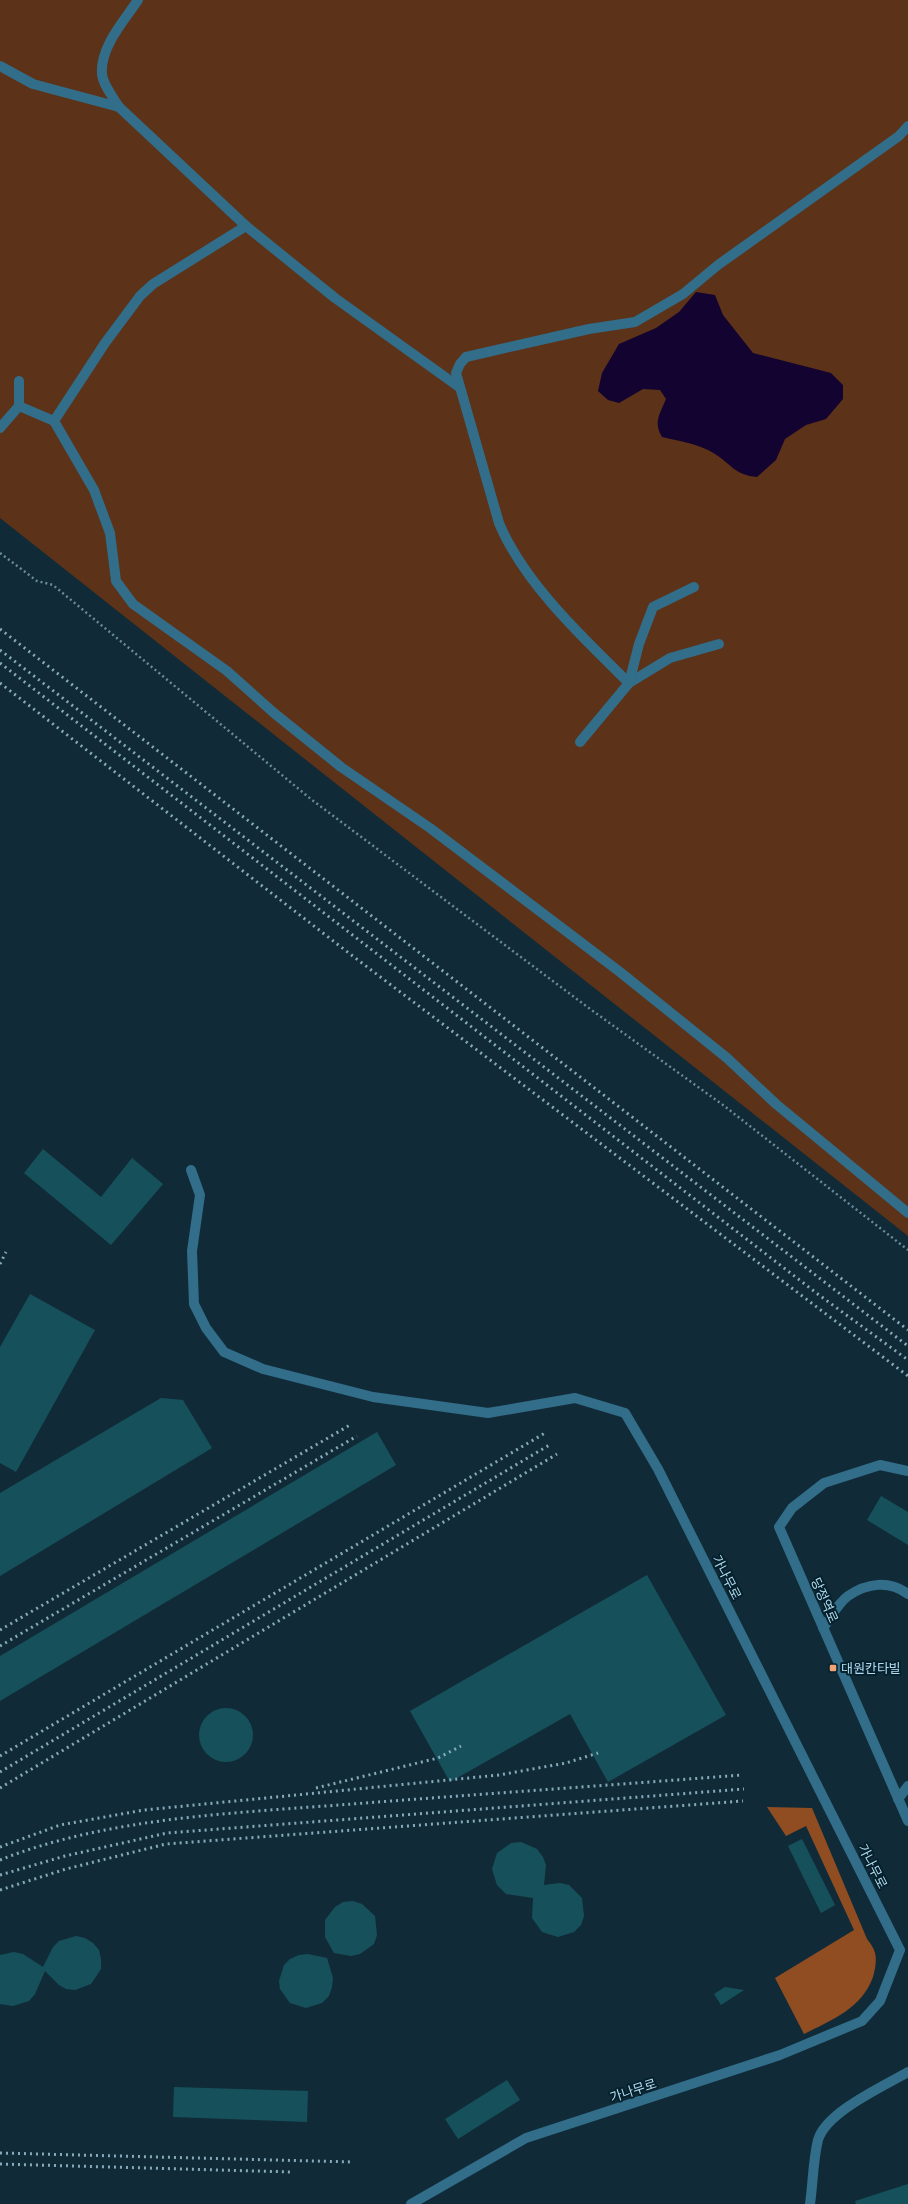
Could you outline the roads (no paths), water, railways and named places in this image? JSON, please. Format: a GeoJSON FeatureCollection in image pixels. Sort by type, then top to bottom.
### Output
{"type":"FeatureCollection","features":[{"type":"Feature","properties":{"kind":"street"},"geometry":{"type":"LineString","coordinates":[[138,0],[103,57],[102,75],[109,91],[119,107],[246,226],[336,298],[459,387]]}},
{"type":"Feature","properties":{"kind":"street"},"geometry":{"type":"LineString","coordinates":[[0,66],[33,84],[119,107]]}},
{"type":"Feature","properties":{"kind":"street"},"geometry":{"type":"LineString","coordinates":[[629,683],[554,606],[506,541],[499,523],[459,387],[456,373],[460,364],[466,357],[589,329],[634,322],[683,294],[718,265],[899,136],[908,126]]}},
{"type":"Feature","properties":{"kind":"street"},"geometry":{"type":"LineString","coordinates":[[54,421],[105,343],[140,296],[153,284],[246,226]]}},
{"type":"Feature","properties":{"kind":"street"},"geometry":{"type":"LineString","coordinates":[[0,428],[19,406],[18,381]]}},
{"type":"Feature","properties":{"kind":"street"},"geometry":{"type":"LineString","coordinates":[[19,406],[54,421],[94,490],[110,533],[116,581],[133,604],[227,671],[274,713],[341,767],[430,828],[620,972],[727,1058],[776,1104],[908,1214]]}},
{"type":"Feature","properties":{"kind":"street"},"geometry":{"type":"LineString","coordinates":[[629,683],[639,644],[653,607],[694,587]]}},
{"type":"Feature","properties":{"kind":"street"},"geometry":{"type":"LineString","coordinates":[[580,742],[629,683],[670,658],[719,644]]}},
{"type":"Feature","properties":{"kind":"street","name":"가나무로"},"geometry":{"type":"LineString","coordinates":[[191,1170],[200,1195],[192,1251],[194,1304],[206,1328],[224,1352],[262,1369],[373,1397],[488,1413],[575,1398],[625,1413],[658,1469],[900,1950],[880,2001],[862,2021],[780,2055],[526,2138],[411,2204]]}},
{"type":"Feature","properties":{"kind":"street","name":"당정역로"},"geometry":{"type":"LineString","coordinates":[[908,1471],[880,1464],[824,1483],[792,1508],[779,1527],[908,1821]]}},
{"type":"Feature","properties":{"kind":"street"},"geometry":{"type":"LineString","coordinates":[[823,1628],[847,1597],[876,1584],[898,1586],[908,1594]]}},
{"type":"Feature","properties":{"kind":"street"},"geometry":{"type":"LineString","coordinates":[[898,1798],[908,1786]]}},
{"type":"Feature","properties":{"kind":"street"},"geometry":{"type":"LineString","coordinates":[[810,2204],[818,2138],[832,2120],[844,2109],[908,2072]]}},
{"type":"Feature","properties":{"kind":"railway"},"geometry":{"type":"LineString","coordinates":[[0,629],[908,1330]]}},
{"type":"Feature","properties":{"kind":"railway"},"geometry":{"type":"LineString","coordinates":[[0,650],[908,1346]]}},
{"type":"Feature","properties":{"kind":"railway"},"geometry":{"type":"LineString","coordinates":[[0,663],[819,1295],[908,1360]]}},
{"type":"Feature","properties":{"kind":"railway"},"geometry":{"type":"LineString","coordinates":[[0,683],[354,957],[908,1376]]}},
{"type":"Feature","properties":{"kind":"railway"},"geometry":{"type":"LineString","coordinates":[[0,1264],[6,1252]]}},
{"type":"Feature","properties":{"kind":"railway"},"geometry":{"type":"LineString","coordinates":[[0,1630],[350,1425]]}},
{"type":"Feature","properties":{"kind":"railway"},"geometry":{"type":"LineString","coordinates":[[0,1756],[545,1433]]}},
{"type":"Feature","properties":{"kind":"railway"},"geometry":{"type":"LineString","coordinates":[[0,1646],[357,1436]]}},
{"type":"Feature","properties":{"kind":"railway"},"geometry":{"type":"LineString","coordinates":[[0,1772],[551,1444]]}},
{"type":"Feature","properties":{"kind":"railway"},"geometry":{"type":"LineString","coordinates":[[0,1788],[557,1454]]}},
{"type":"Feature","properties":{"kind":"railway"},"geometry":{"type":"LineString","coordinates":[[316,1788],[438,1758],[461,1746]]}},
{"type":"Feature","properties":{"kind":"railway"},"geometry":{"type":"LineString","coordinates":[[0,1847],[60,1825],[144,1810],[499,1775],[566,1763],[598,1753]]}},
{"type":"Feature","properties":{"kind":"railway"},"geometry":{"type":"LineString","coordinates":[[0,1860],[41,1846],[84,1834],[173,1819],[264,1810],[742,1775]]}},
{"type":"Feature","properties":{"kind":"railway"},"geometry":{"type":"LineString","coordinates":[[0,1875],[65,1856],[167,1833],[744,1789]]}},
{"type":"Feature","properties":{"kind":"railway"},"geometry":{"type":"LineString","coordinates":[[0,1890],[66,1869],[166,1844],[743,1801]]}},
{"type":"Feature","properties":{"kind":"railway"},"geometry":{"type":"LineString","coordinates":[[0,2153],[353,2162]]}},
{"type":"Feature","properties":{"kind":"railway"},"geometry":{"type":"LineString","coordinates":[[0,2164],[292,2172]]}},
{"type":"Feature","properties":{"kind":"place","name":"대원칸타빌"},"geometry":{"type":"Point","coordinates":[833,1668]}}]}
